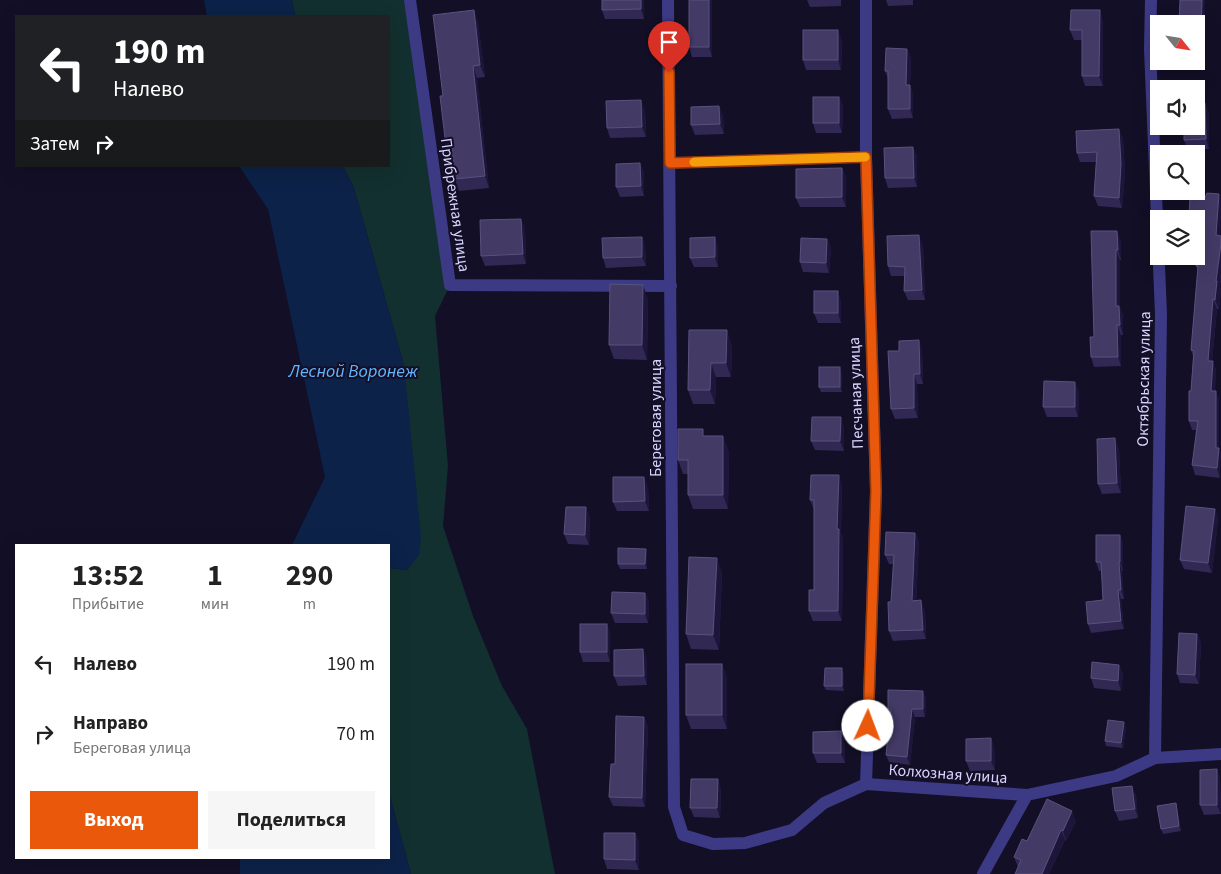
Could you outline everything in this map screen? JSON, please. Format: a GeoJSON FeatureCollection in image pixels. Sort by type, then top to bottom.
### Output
{"type":"FeatureCollection","features":[{"type":"Feature","properties":{"kind":"street","name":"Прибрежная улица"},"geometry":{"type":"LineString","coordinates":[[410,0],[450,285],[671,286]]}},
{"type":"Feature","properties":{"kind":"street","name":"Береговая улица"},"geometry":{"type":"LineString","coordinates":[[668,0],[674,807],[683,835],[713,844],[744,843],[792,830],[824,804],[866,784]]}},
{"type":"Feature","properties":{"kind":"street","name":"Песчаная улица"},"geometry":{"type":"LineString","coordinates":[[866,0],[866,157],[876,491],[866,784]]}},
{"type":"Feature","properties":{"kind":"street","name":"Октябрьская улица"},"geometry":{"type":"LineString","coordinates":[[1150,0],[1150,49],[1161,314],[1155,758]]}},
{"type":"Feature","properties":{"kind":"street","name":"Колхозная улица"},"geometry":{"type":"LineString","coordinates":[[866,784],[1027,795],[1116,776],[1155,758],[1221,754]]}},
{"type":"Feature","properties":{"kind":"street","name":"Колхозная улица"},"geometry":{"type":"LineString","coordinates":[[983,874],[1027,795]]}},
{"type":"Feature","properties":{"kind":"lane"},"geometry":{"type":"LineString","coordinates":[[670,163],[866,157]]}},
{"type":"Feature","properties":{"kind":"green space"},"geometry":{"type":"Polygon","coordinates":[[[292,0],[410,0],[450,285],[435,316],[448,466],[443,526],[473,616],[502,686],[527,729],[555,874],[411,874],[390,797],[390,568],[407,570],[404,365],[354,188],[344,167],[390,167],[390,15],[295,15],[292,0]]]}},
{"type":"Feature","properties":{"kind":"water"},"geometry":{"type":"Polygon","coordinates":[[[204,0],[292,0],[295,15],[207,15],[204,0]]]}},
{"type":"Feature","properties":{"kind":"water","name":"Лесной Воронеж"},"geometry":{"type":"Polygon","coordinates":[[[240,167],[344,167],[354,188],[404,365],[421,537],[419,555],[407,570],[390,568],[390,544],[292,544],[325,477],[268,209],[240,167]]]}},
{"type":"Feature","properties":{"kind":"water"},"geometry":{"type":"Polygon","coordinates":[[[390,797],[411,874],[240,874],[240,859],[390,859],[390,797]]]}},
{"type":"Feature","properties":{"kind":"building"},"geometry":{"type":"Polygon","coordinates":[[[602,0],[641,0],[641,9],[602,10],[602,0]]]}},
{"type":"Feature","properties":{"kind":"building"},"geometry":{"type":"Polygon","coordinates":[[[689,0],[709,0],[709,47],[689,47],[689,0]]]}},
{"type":"Feature","properties":{"kind":"building"},"geometry":{"type":"Polygon","coordinates":[[[1180,0],[1202,0],[1202,15],[1179,15],[1180,0]]]}},
{"type":"Feature","properties":{"kind":"building"},"geometry":{"type":"Polygon","coordinates":[[[474,10],[480,65],[473,66],[485,176],[455,179],[451,138],[445,138],[440,96],[443,96],[433,15],[474,10]]]}},
{"type":"Feature","properties":{"kind":"building"},"geometry":{"type":"Polygon","coordinates":[[[1071,10],[1100,10],[1099,76],[1082,76],[1082,30],[1070,30],[1071,10]]]}},
{"type":"Feature","properties":{"kind":"building"},"geometry":{"type":"Polygon","coordinates":[[[803,30],[838,30],[838,60],[803,60],[803,30]]]}},
{"type":"Feature","properties":{"kind":"building"},"geometry":{"type":"Polygon","coordinates":[[[886,48],[907,49],[906,85],[910,85],[910,109],[888,109],[888,71],[885,71],[886,48]]]}},
{"type":"Feature","properties":{"kind":"building"},"geometry":{"type":"Polygon","coordinates":[[[813,97],[839,97],[839,123],[813,123],[813,97]]]}},
{"type":"Feature","properties":{"kind":"building"},"geometry":{"type":"Polygon","coordinates":[[[641,100],[642,127],[607,128],[606,101],[641,100]]]}},
{"type":"Feature","properties":{"kind":"building"},"geometry":{"type":"Polygon","coordinates":[[[1205,103],[1206,139],[1184,140],[1184,135],[1205,135],[1205,103]]]}},
{"type":"Feature","properties":{"kind":"building"},"geometry":{"type":"Polygon","coordinates":[[[719,106],[720,124],[691,125],[691,107],[719,106]]]}},
{"type":"Feature","properties":{"kind":"building"},"geometry":{"type":"Polygon","coordinates":[[[1119,129],[1121,164],[1119,198],[1094,196],[1097,152],[1077,153],[1076,131],[1119,129]]]}},
{"type":"Feature","properties":{"kind":"building"},"geometry":{"type":"Polygon","coordinates":[[[913,147],[914,178],[885,178],[884,148],[913,147]]]}},
{"type":"Feature","properties":{"kind":"building"},"geometry":{"type":"Polygon","coordinates":[[[640,163],[641,186],[616,187],[616,164],[640,163]]]}},
{"type":"Feature","properties":{"kind":"building"},"geometry":{"type":"Polygon","coordinates":[[[842,168],[842,197],[796,198],[796,169],[842,168]]]}},
{"type":"Feature","properties":{"kind":"building"},"geometry":{"type":"Polygon","coordinates":[[[1207,193],[1219,194],[1216,235],[1221,236],[1208,361],[1213,361],[1211,391],[1216,391],[1216,448],[1219,448],[1217,468],[1192,465],[1198,421],[1189,421],[1189,391],[1191,391],[1194,351],[1191,350],[1198,266],[1196,266],[1205,265],[1205,210],[1189,210],[1190,200],[1205,200],[1207,193]]]}},
{"type":"Feature","properties":{"kind":"building"},"geometry":{"type":"Polygon","coordinates":[[[521,219],[523,254],[481,256],[480,220],[521,219]]]}},
{"type":"Feature","properties":{"kind":"building"},"geometry":{"type":"Polygon","coordinates":[[[1091,231],[1117,231],[1116,306],[1119,306],[1120,325],[1117,325],[1118,357],[1091,357],[1090,337],[1094,337],[1091,231]]]}},
{"type":"Feature","properties":{"kind":"building"},"geometry":{"type":"Polygon","coordinates":[[[919,235],[922,290],[904,291],[905,267],[888,266],[887,236],[919,235]]]}},
{"type":"Feature","properties":{"kind":"building"},"geometry":{"type":"Polygon","coordinates":[[[642,237],[642,257],[603,258],[602,238],[642,237]]]}},
{"type":"Feature","properties":{"kind":"building"},"geometry":{"type":"Polygon","coordinates":[[[715,237],[715,257],[690,258],[690,238],[715,237]]]}},
{"type":"Feature","properties":{"kind":"building"},"geometry":{"type":"Polygon","coordinates":[[[801,238],[827,239],[826,263],[800,262],[801,238]]]}},
{"type":"Feature","properties":{"kind":"building"},"geometry":{"type":"Polygon","coordinates":[[[610,284],[643,285],[642,345],[609,345],[610,284]]]}},
{"type":"Feature","properties":{"kind":"building"},"geometry":{"type":"Polygon","coordinates":[[[814,291],[838,291],[838,313],[814,313],[814,291]]]}},
{"type":"Feature","properties":{"kind":"building"},"geometry":{"type":"Polygon","coordinates":[[[689,330],[727,330],[726,363],[711,363],[710,390],[688,390],[689,330]]]}},
{"type":"Feature","properties":{"kind":"building"},"geometry":{"type":"Polygon","coordinates":[[[919,340],[920,374],[914,374],[914,408],[891,409],[888,351],[899,351],[899,341],[919,340]]]}},
{"type":"Feature","properties":{"kind":"building"},"geometry":{"type":"Polygon","coordinates":[[[819,367],[840,367],[840,387],[819,387],[819,367]]]}},
{"type":"Feature","properties":{"kind":"building"},"geometry":{"type":"Polygon","coordinates":[[[1044,381],[1075,382],[1075,407],[1043,407],[1044,381]]]}},
{"type":"Feature","properties":{"kind":"building"},"geometry":{"type":"Polygon","coordinates":[[[812,417],[841,417],[840,441],[811,441],[812,417]]]}},
{"type":"Feature","properties":{"kind":"building"},"geometry":{"type":"Polygon","coordinates":[[[678,429],[703,429],[703,436],[723,436],[723,495],[688,495],[688,460],[678,460],[678,429]]]}},
{"type":"Feature","properties":{"kind":"building"},"geometry":{"type":"Polygon","coordinates":[[[1115,438],[1117,483],[1098,484],[1097,439],[1115,438]]]}},
{"type":"Feature","properties":{"kind":"building"},"geometry":{"type":"Polygon","coordinates":[[[811,475],[839,475],[837,529],[839,529],[838,611],[809,611],[809,590],[814,590],[814,500],[810,500],[811,475]]]}},
{"type":"Feature","properties":{"kind":"building"},"geometry":{"type":"Polygon","coordinates":[[[613,477],[644,477],[645,501],[613,502],[613,477]]]}},
{"type":"Feature","properties":{"kind":"building"},"geometry":{"type":"Polygon","coordinates":[[[1186,506],[1215,509],[1208,563],[1180,560],[1186,506]]]}},
{"type":"Feature","properties":{"kind":"building"},"geometry":{"type":"Polygon","coordinates":[[[566,507],[586,507],[585,535],[564,534],[566,507]]]}},
{"type":"Feature","properties":{"kind":"building"},"geometry":{"type":"Polygon","coordinates":[[[886,532],[915,533],[912,601],[921,600],[923,630],[889,631],[888,602],[891,602],[894,555],[885,555],[886,532]]]}},
{"type":"Feature","properties":{"kind":"building"},"geometry":{"type":"Polygon","coordinates":[[[1096,535],[1120,535],[1121,590],[1118,590],[1121,621],[1088,624],[1086,602],[1103,600],[1101,562],[1096,562],[1096,535]]]}},
{"type":"Feature","properties":{"kind":"building"},"geometry":{"type":"Polygon","coordinates":[[[618,548],[646,549],[645,564],[618,564],[618,548]]]}},
{"type":"Feature","properties":{"kind":"building"},"geometry":{"type":"Polygon","coordinates":[[[689,557],[717,558],[713,635],[686,634],[689,557]]]}},
{"type":"Feature","properties":{"kind":"building"},"geometry":{"type":"Polygon","coordinates":[[[612,592],[645,593],[645,614],[611,613],[612,592]]]}},
{"type":"Feature","properties":{"kind":"building"},"geometry":{"type":"Polygon","coordinates":[[[580,624],[607,624],[607,652],[580,652],[580,624]]]}},
{"type":"Feature","properties":{"kind":"building"},"geometry":{"type":"Polygon","coordinates":[[[1179,633],[1197,634],[1195,675],[1177,674],[1179,633]]]}},
{"type":"Feature","properties":{"kind":"building"},"geometry":{"type":"Polygon","coordinates":[[[643,649],[644,676],[614,676],[614,650],[643,649]]]}},
{"type":"Feature","properties":{"kind":"building"},"geometry":{"type":"Polygon","coordinates":[[[1092,662],[1119,665],[1118,681],[1091,678],[1092,662]]]}},
{"type":"Feature","properties":{"kind":"building"},"geometry":{"type":"Polygon","coordinates":[[[686,664],[722,664],[722,715],[686,715],[686,664]]]}},
{"type":"Feature","properties":{"kind":"building"},"geometry":{"type":"Polygon","coordinates":[[[825,668],[842,668],[842,686],[824,686],[825,668]]]}},
{"type":"Feature","properties":{"kind":"building"},"geometry":{"type":"Polygon","coordinates":[[[888,690],[923,691],[923,709],[912,709],[907,757],[886,755],[891,709],[888,709],[888,690]]]}},
{"type":"Feature","properties":{"kind":"building"},"geometry":{"type":"Polygon","coordinates":[[[616,716],[644,717],[642,798],[609,797],[611,764],[615,764],[616,716]]]}},
{"type":"Feature","properties":{"kind":"building"},"geometry":{"type":"Polygon","coordinates":[[[1108,720],[1124,722],[1121,743],[1105,741],[1108,720]]]}},
{"type":"Feature","properties":{"kind":"building"},"geometry":{"type":"Polygon","coordinates":[[[841,731],[841,753],[813,753],[813,732],[841,731]]]}},
{"type":"Feature","properties":{"kind":"building"},"geometry":{"type":"Polygon","coordinates":[[[991,738],[991,761],[966,761],[966,739],[991,738]]]}},
{"type":"Feature","properties":{"kind":"building"},"geometry":{"type":"Polygon","coordinates":[[[1217,769],[1217,805],[1200,805],[1200,770],[1217,769]]]}},
{"type":"Feature","properties":{"kind":"building"},"geometry":{"type":"Polygon","coordinates":[[[691,779],[718,779],[717,808],[690,808],[691,779]]]}},
{"type":"Feature","properties":{"kind":"building"},"geometry":{"type":"Polygon","coordinates":[[[1132,786],[1135,809],[1115,811],[1112,788],[1132,786]]]}},
{"type":"Feature","properties":{"kind":"building"},"geometry":{"type":"Polygon","coordinates":[[[1047,799],[1072,811],[1063,831],[1061,830],[1042,874],[1015,874],[1021,860],[1014,857],[1022,839],[1027,841],[1047,799]]]}},
{"type":"Feature","properties":{"kind":"building"},"geometry":{"type":"Polygon","coordinates":[[[1176,803],[1179,826],[1161,829],[1157,806],[1176,803]]]}},
{"type":"Feature","properties":{"kind":"building"},"geometry":{"type":"Polygon","coordinates":[[[604,833],[635,833],[635,860],[604,859],[604,833]]]}},
{"type":"Feature","properties":{"kind":"slow traffic"},"geometry":{"type":"LineString","coordinates":[[694,162],[865,157]]}},
{"type":"Feature","properties":{"kind":"route"},"geometry":{"type":"LineString","coordinates":[[669,72],[670,163],[866,157],[876,491],[868,726]]}}]}
